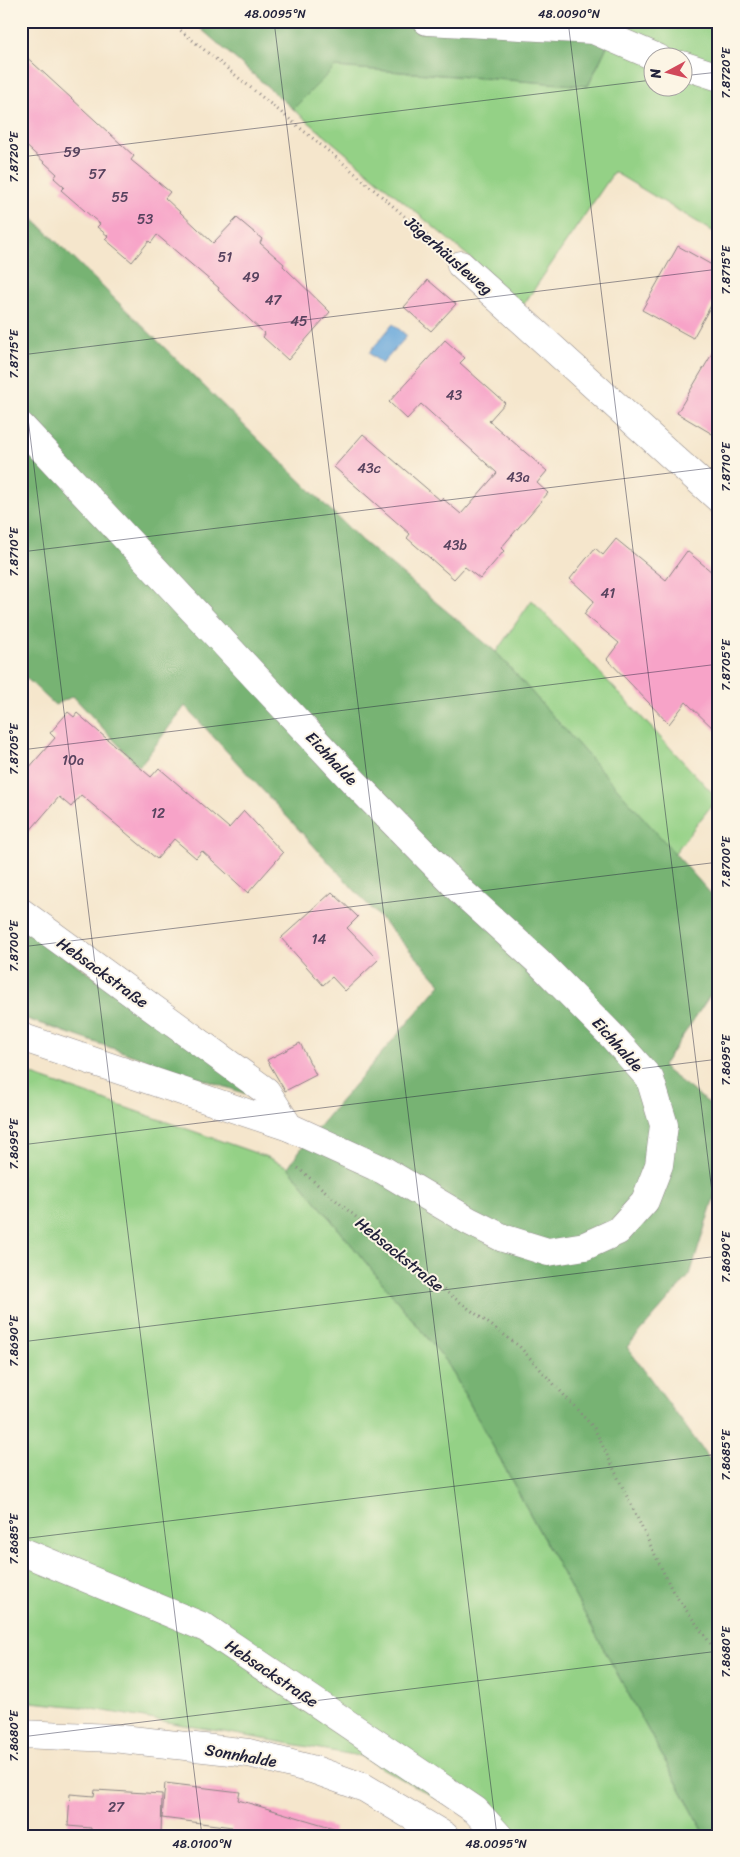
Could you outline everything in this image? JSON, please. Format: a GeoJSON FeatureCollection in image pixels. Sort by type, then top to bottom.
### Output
{"type":"FeatureCollection","features":[{"type":"Feature","properties":{"kind":"street"},"geometry":{"type":"LineString","coordinates":[[427,21],[593,30],[642,51]]}},
{"type":"Feature","properties":{"kind":"street"},"geometry":{"type":"LineString","coordinates":[[692,68],[719,77]]}},
{"type":"Feature","properties":{"kind":"street","name":"Jägerhäusleweg"},"geometry":{"type":"LineString","coordinates":[[461,265],[719,499]]}},
{"type":"Feature","properties":{"kind":"street","name":"Eichhalde"},"geometry":{"type":"LineString","coordinates":[[21,426],[361,789],[463,893],[539,962],[613,1037],[650,1079],[664,1124],[659,1165],[645,1201],[618,1231],[585,1246],[548,1252],[503,1238],[469,1221],[383,1170],[290,1127],[21,1037]]}},
{"type":"Feature","properties":{"kind":"street","name":"Hebsackstraße"},"geometry":{"type":"LineString","coordinates":[[21,912],[266,1091],[290,1127]]}},
{"type":"Feature","properties":{"kind":"street","name":"Hebsackstraße"},"geometry":{"type":"LineString","coordinates":[[21,1551],[206,1628],[475,1810],[499,1836]]}},
{"type":"Feature","properties":{"kind":"street","name":"Sonnhalde"},"geometry":{"type":"LineString","coordinates":[[21,1734],[113,1738],[249,1753],[315,1770],[365,1788],[445,1836]]}},
{"type":"Feature","properties":{"kind":"path","name":"Jägerhäusleweg"},"geometry":{"type":"LineString","coordinates":[[169,21],[343,163],[461,265]]}},
{"type":"Feature","properties":{"kind":"path","name":"Hebsackstraße"},"geometry":{"type":"LineString","coordinates":[[290,1127],[298,1169],[429,1279],[519,1346],[594,1428],[673,1592],[719,1655]]}},
{"type":"Feature","properties":{"kind":"green space"},"geometry":{"type":"Polygon","coordinates":[[[192,21],[619,21],[588,86],[335,67],[293,109],[192,21]]]}},
{"type":"Feature","properties":{"kind":"green space"},"geometry":{"type":"Polygon","coordinates":[[[619,21],[719,21],[719,235],[614,172],[522,307],[467,255],[293,109],[335,67],[588,86],[619,21]]]}},
{"type":"Feature","properties":{"kind":"green space"},"geometry":{"type":"Polygon","coordinates":[[[21,207],[362,541],[496,652],[719,903],[719,982],[662,1067],[710,1104],[719,1136],[719,1181],[690,1275],[627,1347],[719,1472],[719,1836],[706,1836],[447,1362],[288,1167],[308,1139],[441,984],[185,706],[139,767],[73,696],[55,705],[21,673],[21,207]]]}},
{"type":"Feature","properties":{"kind":"green space"},"geometry":{"type":"Polygon","coordinates":[[[532,600],[717,798],[674,854],[496,652],[532,600]]]}},
{"type":"Feature","properties":{"kind":"green space"},"geometry":{"type":"Polygon","coordinates":[[[28,931],[249,1084],[246,1094],[21,1017],[21,938],[28,931]]]}},
{"type":"Feature","properties":{"kind":"green space"},"geometry":{"type":"Polygon","coordinates":[[[21,1071],[267,1157],[288,1167],[447,1362],[706,1836],[505,1836],[360,1756],[82,1707],[21,1701],[21,1071]]]}},
{"type":"Feature","properties":{"kind":"water"},"geometry":{"type":"Polygon","coordinates":[[[393,324],[407,336],[382,364],[369,353],[393,324]]]}},
{"type":"Feature","properties":{"kind":"building"},"geometry":{"type":"Polygon","coordinates":[[[21,52],[134,156],[131,160],[170,192],[165,198],[213,243],[237,218],[262,239],[260,243],[284,264],[283,266],[330,312],[288,360],[263,337],[265,334],[218,290],[219,288],[157,235],[151,243],[149,241],[132,262],[105,239],[108,236],[97,227],[100,224],[61,190],[64,187],[54,178],[57,174],[21,141],[21,52]]]}},
{"type":"Feature","properties":{"kind":"building"},"geometry":{"type":"Polygon","coordinates":[[[678,246],[719,269],[719,291],[693,338],[642,310],[678,246]]]}},
{"type":"Feature","properties":{"kind":"building"},"geometry":{"type":"Polygon","coordinates":[[[428,280],[456,304],[431,331],[404,307],[428,280]]]}},
{"type":"Feature","properties":{"kind":"building"},"geometry":{"type":"Polygon","coordinates":[[[445,340],[465,358],[460,363],[505,403],[489,421],[547,471],[537,483],[548,493],[501,548],[504,551],[480,579],[465,567],[454,579],[407,538],[410,534],[334,467],[363,434],[440,500],[442,498],[461,514],[497,473],[421,404],[407,419],[389,402],[445,340]]]}},
{"type":"Feature","properties":{"kind":"building"},"geometry":{"type":"Polygon","coordinates":[[[719,342],[719,438],[677,413],[719,342]]]}},
{"type":"Feature","properties":{"kind":"building"},"geometry":{"type":"Polygon","coordinates":[[[616,539],[666,580],[687,551],[719,578],[719,734],[686,702],[669,724],[607,659],[619,643],[584,614],[594,601],[570,579],[595,548],[603,555],[616,539]]]}},
{"type":"Feature","properties":{"kind":"building"},"geometry":{"type":"Polygon","coordinates":[[[68,712],[74,717],[77,713],[151,777],[159,768],[229,828],[244,811],[283,853],[248,893],[202,851],[196,858],[174,839],[157,859],[81,795],[71,807],[59,797],[21,841],[21,777],[55,738],[50,733],[68,712]]]}},
{"type":"Feature","properties":{"kind":"building"},"geometry":{"type":"Polygon","coordinates":[[[332,892],[358,917],[347,928],[378,960],[345,991],[332,977],[323,985],[281,938],[332,892]]]}},
{"type":"Feature","properties":{"kind":"building"},"geometry":{"type":"Polygon","coordinates":[[[300,1043],[316,1075],[285,1091],[267,1060],[300,1043]]]}},
{"type":"Feature","properties":{"kind":"building"},"geometry":{"type":"Polygon","coordinates":[[[165,1783],[240,1792],[238,1800],[334,1828],[333,1836],[229,1836],[232,1827],[162,1818],[165,1783]]]}},
{"type":"Feature","properties":{"kind":"building"},"geometry":{"type":"Polygon","coordinates":[[[95,1790],[162,1794],[161,1836],[91,1836],[91,1828],[68,1826],[70,1794],[94,1796],[95,1790]]]}}]}
